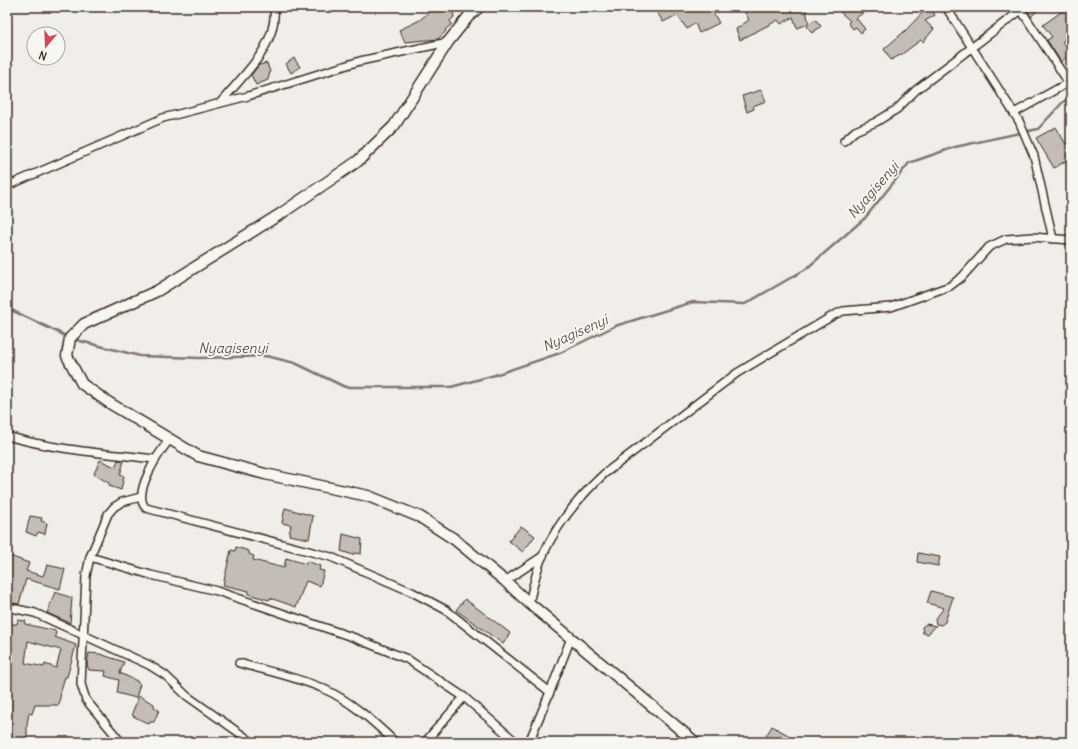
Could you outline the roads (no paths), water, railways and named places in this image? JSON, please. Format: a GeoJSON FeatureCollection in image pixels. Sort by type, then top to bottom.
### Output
{"type":"FeatureCollection","features":[{"type":"Feature","properties":{"kind":"main road"},"geometry":{"type":"LineString","coordinates":[[479,7],[468,17],[448,42],[394,126],[358,161],[282,214],[157,291],[84,324],[70,338],[67,356],[82,384],[111,404],[198,456],[265,474],[368,496],[420,517],[454,539],[695,742]]}},
{"type":"Feature","properties":{"kind":"street"},"geometry":{"type":"LineString","coordinates":[[221,102],[266,46],[273,30],[274,7]]}},
{"type":"Feature","properties":{"kind":"street"},"geometry":{"type":"LineString","coordinates":[[946,7],[1014,113],[1029,141],[1034,156],[1053,239]]}},
{"type":"Feature","properties":{"kind":"street"},"geometry":{"type":"LineString","coordinates":[[844,141],[855,131],[876,122],[897,109],[916,90],[972,48],[1020,9],[1067,80],[1064,85],[1014,113]]}},
{"type":"Feature","properties":{"kind":"street"},"geometry":{"type":"LineString","coordinates":[[7,186],[163,118],[248,96],[360,61],[448,42]]}},
{"type":"Feature","properties":{"kind":"street"},"geometry":{"type":"LineString","coordinates":[[529,603],[543,556],[566,516],[589,488],[604,474],[737,373],[814,326],[843,311],[891,307],[950,286],[962,277],[990,247],[1006,239],[1032,237],[1071,240]]}},
{"type":"Feature","properties":{"kind":"street"},"geometry":{"type":"LineString","coordinates":[[7,436],[36,445],[80,452],[154,459]]}},
{"type":"Feature","properties":{"kind":"street"},"geometry":{"type":"LineString","coordinates":[[169,440],[154,459],[141,497],[142,504],[146,508],[332,557],[412,592],[446,610],[550,692]]}},
{"type":"Feature","properties":{"kind":"street"},"geometry":{"type":"LineString","coordinates":[[120,742],[86,700],[81,684],[86,576],[90,557],[108,514],[114,507],[122,502],[141,497]]}},
{"type":"Feature","properties":{"kind":"street"},"geometry":{"type":"LineString","coordinates":[[505,581],[543,556]]}},
{"type":"Feature","properties":{"kind":"street"},"geometry":{"type":"LineString","coordinates":[[90,557],[151,575],[217,591],[355,638],[407,659],[464,697],[516,742]]}},
{"type":"Feature","properties":{"kind":"street"},"geometry":{"type":"LineString","coordinates":[[7,607],[35,612],[83,636],[149,664],[164,675],[187,696],[252,742]]}},
{"type":"Feature","properties":{"kind":"street"},"geometry":{"type":"LineString","coordinates":[[528,742],[550,692],[571,638]]}},
{"type":"Feature","properties":{"kind":"street"},"geometry":{"type":"LineString","coordinates":[[239,663],[324,689],[346,701],[395,742]]}},
{"type":"Feature","properties":{"kind":"street"},"geometry":{"type":"LineString","coordinates":[[426,742],[464,697]]}},
{"type":"Feature","properties":{"kind":"waterway","name":"Nyagisenyi"},"geometry":{"type":"LineString","coordinates":[[72,339],[140,356],[199,358],[266,356],[295,363],[345,387],[451,387],[495,375],[560,353],[615,326],[693,302],[745,304],[806,269],[865,218],[909,163],[955,147],[1038,129],[1063,102],[1071,97]]}},
{"type":"Feature","properties":{"kind":"waterway","name":"Nyagisenyi"},"geometry":{"type":"LineString","coordinates":[[7,308],[68,337]]}}]}
